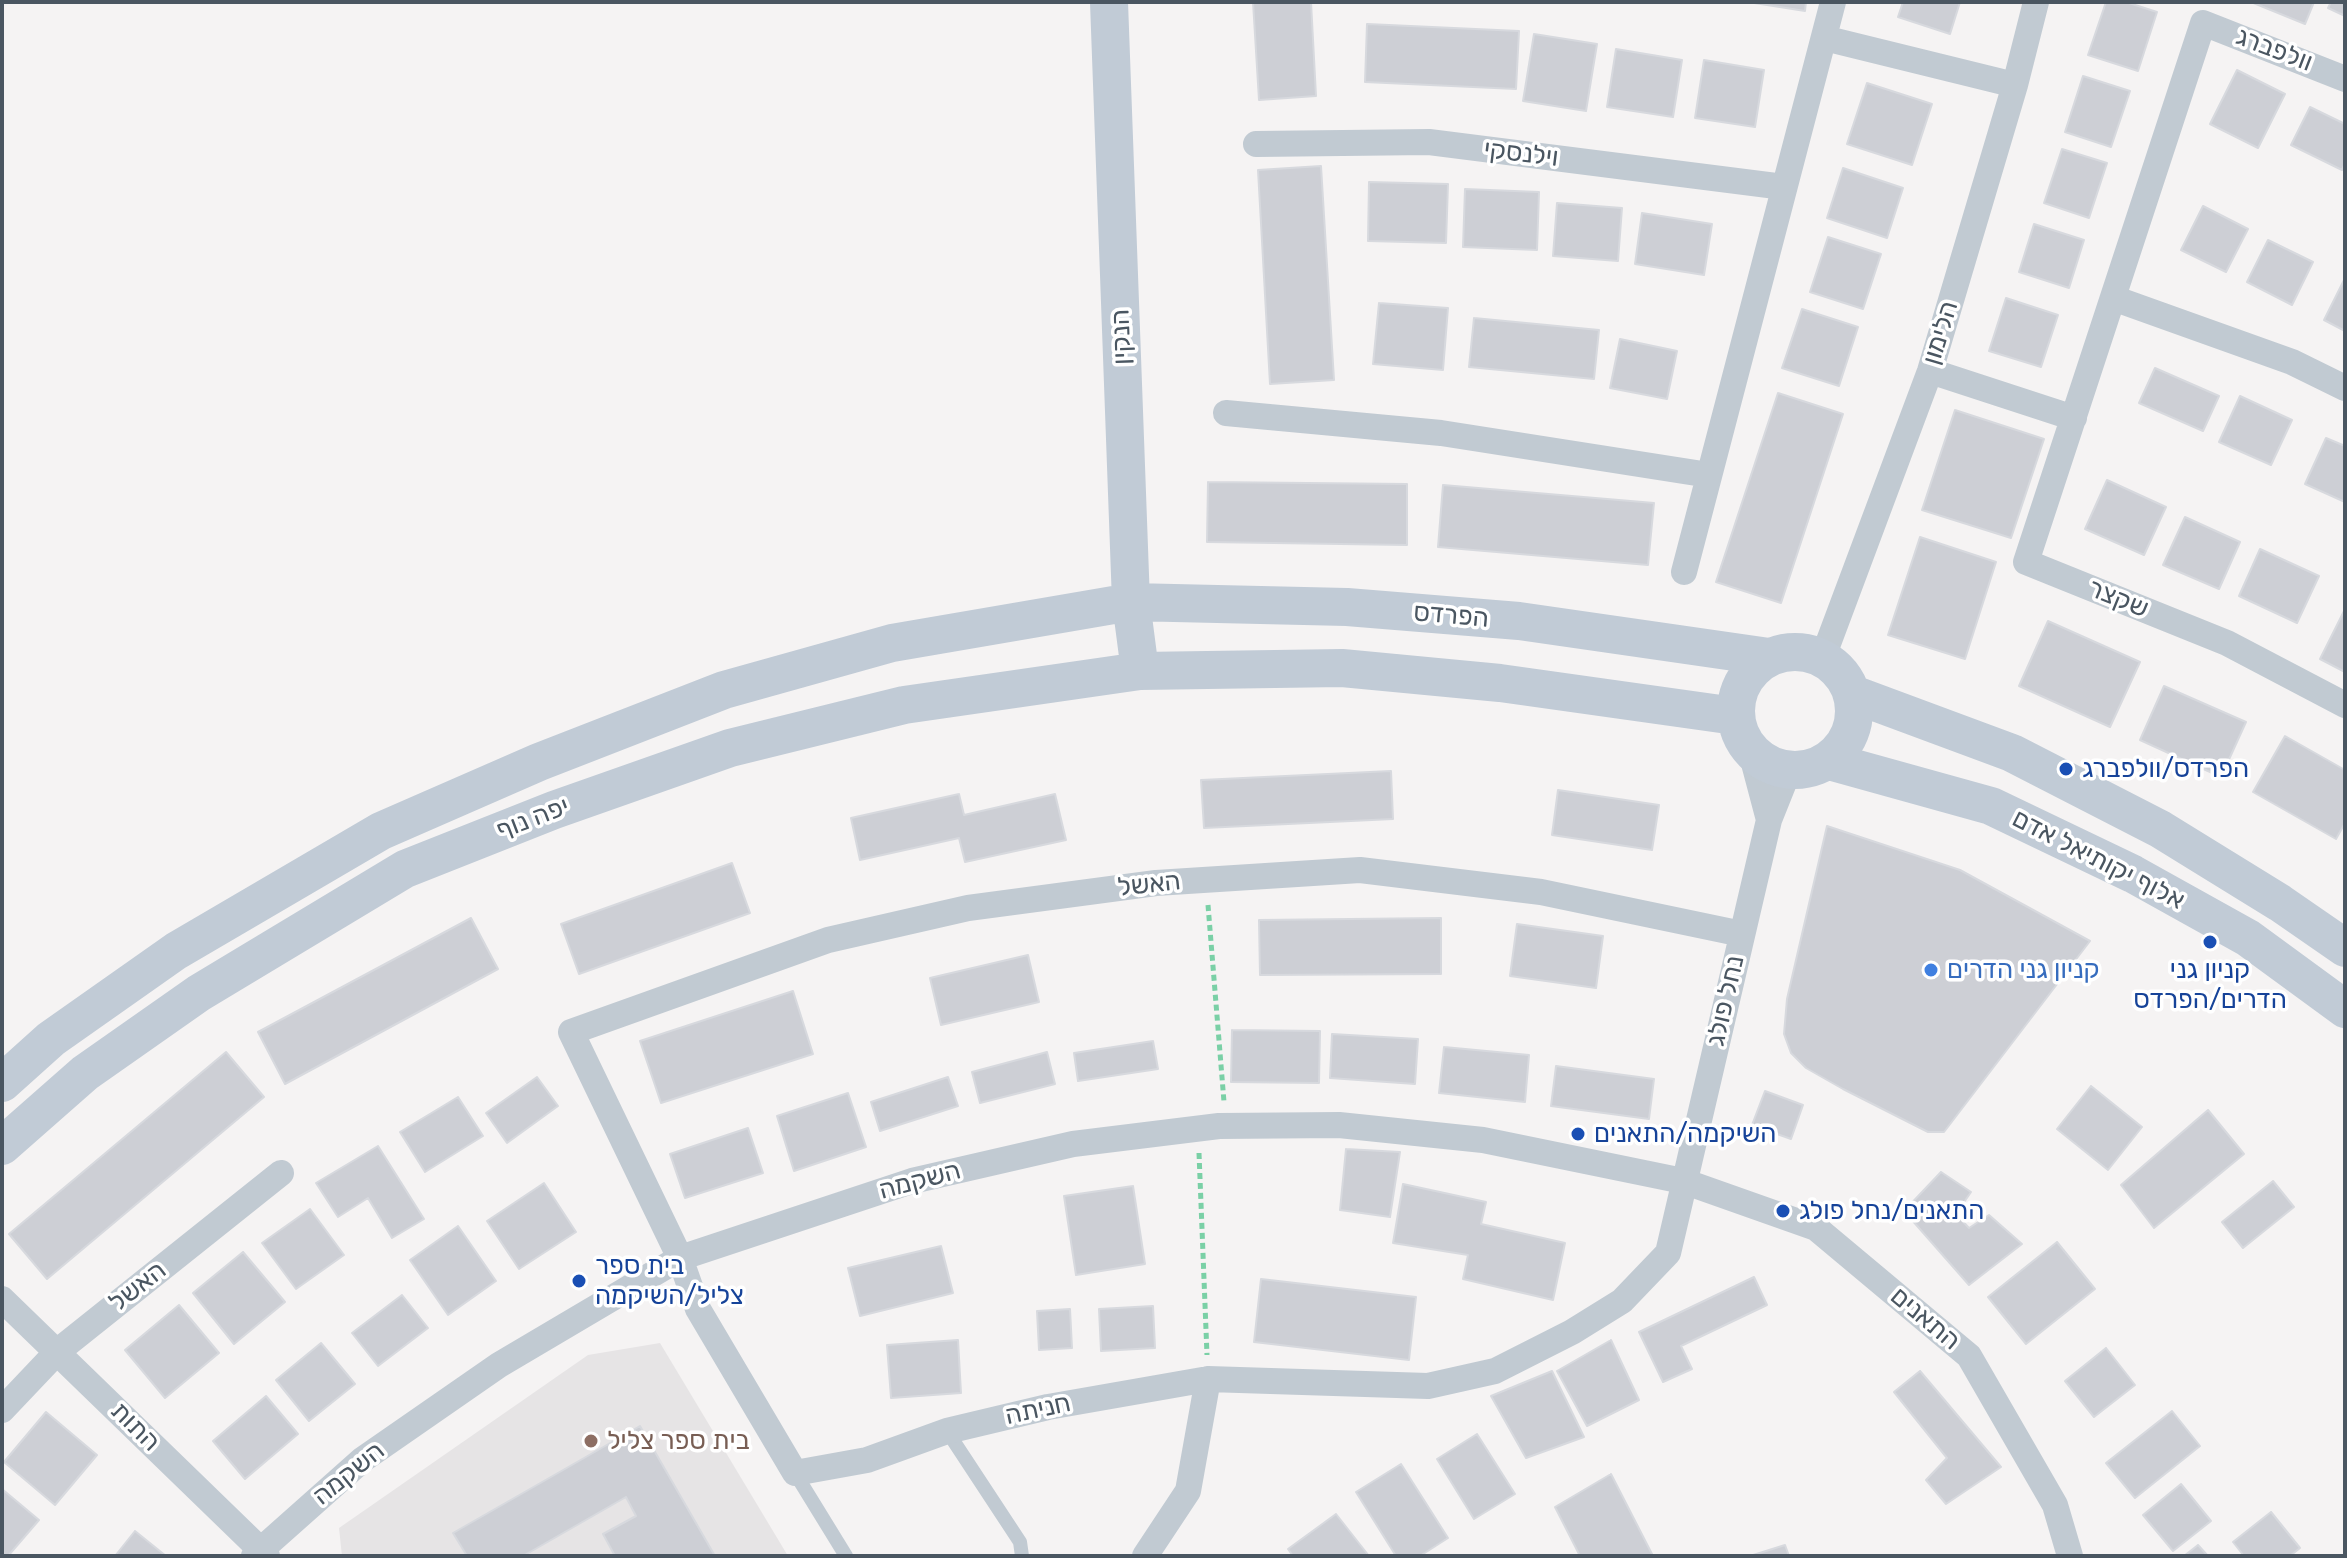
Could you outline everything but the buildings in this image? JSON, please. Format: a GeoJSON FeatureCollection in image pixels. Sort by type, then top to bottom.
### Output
{"type":"FeatureCollection","features":[{"type":"Feature","properties":{"kind":"street","name":"הנקין"},"geometry":{"type":"LineString","coordinates":[[1109,2],[1131,602],[1140,671]]}},
{"type":"Feature","properties":{"kind":"street"},"geometry":{"type":"LineString","coordinates":[[1684,572],[1833,2]]}},
{"type":"Feature","properties":{"kind":"street","name":"הלימון"},"geometry":{"type":"LineString","coordinates":[[1823,657],[1930,371],[2015,85],[2036,2]]}},
{"type":"Feature","properties":{"kind":"street","name":"וולפברג"},"geometry":{"type":"LineString","coordinates":[[2203,23],[2345,79]]}},
{"type":"Feature","properties":{"kind":"street","name":"שקצר"},"geometry":{"type":"LineString","coordinates":[[2203,23],[2026,562],[2227,643],[2345,705]]}},
{"type":"Feature","properties":{"kind":"street"},"geometry":{"type":"LineString","coordinates":[[1824,38],[2015,85]]}},
{"type":"Feature","properties":{"kind":"street","name":"וילנסקי"},"geometry":{"type":"LineString","coordinates":[[1256,144],[1429,142],[1784,187]]}},
{"type":"Feature","properties":{"kind":"street"},"geometry":{"type":"LineString","coordinates":[[2113,298],[2292,362],[2345,388]]}},
{"type":"Feature","properties":{"kind":"street"},"geometry":{"type":"LineString","coordinates":[[1930,371],[2074,418]]}},
{"type":"Feature","properties":{"kind":"street"},"geometry":{"type":"LineString","coordinates":[[1226,413],[1441,433],[1709,475]]}},
{"type":"Feature","properties":{"kind":"street","name":"הפרדס"},"geometry":{"type":"LineString","coordinates":[[1131,602],[1347,607],[1519,621],[1769,657]]}},
{"type":"Feature","properties":{"kind":"street","name":"יפה נוף"},"geometry":{"type":"LineString","coordinates":[[2,1083],[51,1039],[176,951],[381,831],[539,762],[724,690],[892,643],[1131,602]]}},
{"type":"Feature","properties":{"kind":"street"},"geometry":{"type":"LineString","coordinates":[[1802,651],[1823,657],[1844,675],[1853,694],[1855,720],[1848,740],[1829,761],[1807,770],[1789,770],[1768,764],[1751,752],[1740,736],[1735,716],[1736,698],[1744,679],[1752,669],[1782,652],[1802,651]]}},
{"type":"Feature","properties":{"kind":"street"},"geometry":{"type":"LineString","coordinates":[[1140,671],[1342,668],[1500,683],[1735,716]]}},
{"type":"Feature","properties":{"kind":"street","name":"יפה נוף"},"geometry":{"type":"LineString","coordinates":[[2,1146],[85,1073],[199,993],[405,869],[554,810],[730,748],[904,705],[1140,671]]}},
{"type":"Feature","properties":{"kind":"street","name":"אלוף יקותיאל אדם"},"geometry":{"type":"LineString","coordinates":[[1853,694],[2012,753],[2106,801],[2160,829],[2280,903],[2345,948]]}},
{"type":"Feature","properties":{"kind":"street","name":"נחל פולג"},"geometry":{"type":"LineString","coordinates":[[1751,752],[1769,820]]}},
{"type":"Feature","properties":{"kind":"street","name":"אלוף יקותיאל אדם"},"geometry":{"type":"LineString","coordinates":[[1829,761],[1991,806],[2133,874],[2248,938],[2345,1009]]}},
{"type":"Feature","properties":{"kind":"street","name":"נחל פולג"},"geometry":{"type":"LineString","coordinates":[[1683,1181],[1769,820],[1789,770]]}},
{"type":"Feature","properties":{"kind":"street","name":"האשל"},"geometry":{"type":"LineString","coordinates":[[680,1258],[571,1032],[828,940],[968,908],[1156,883],[1360,870],[1541,892],[1742,934]]}},
{"type":"Feature","properties":{"kind":"street","name":"השקמה"},"geometry":{"type":"LineString","coordinates":[[260,1554],[362,1460],[499,1365],[680,1258],[912,1181],[1073,1144],[1226,1125],[1339,1125],[1483,1140],[1683,1181]]}},
{"type":"Feature","properties":{"kind":"street","name":"האשל"},"geometry":{"type":"LineString","coordinates":[[2,1410],[58,1351],[281,1173]]}},
{"type":"Feature","properties":{"kind":"street","name":"חניתה"},"geometry":{"type":"LineString","coordinates":[[795,1473],[867,1460],[947,1431],[1048,1407],[1208,1379],[1428,1386],[1495,1371],[1572,1332],[1622,1301],[1668,1253],[1683,1181]]}},
{"type":"Feature","properties":{"kind":"street","name":"התאנים"},"geometry":{"type":"LineString","coordinates":[[1683,1181],[1816,1228],[1969,1356],[2055,1505],[2070,1556]]}},
{"type":"Feature","properties":{"kind":"street"},"geometry":{"type":"LineString","coordinates":[[680,1258],[698,1309],[795,1473]]}},
{"type":"Feature","properties":{"kind":"street","name":"התות"},"geometry":{"type":"LineString","coordinates":[[2,1299],[260,1554]]}},
{"type":"Feature","properties":{"kind":"street"},"geometry":{"type":"LineString","coordinates":[[1145,1556],[1188,1491],[1208,1379]]}},
{"type":"Feature","properties":{"kind":"lane"},"geometry":{"type":"LineString","coordinates":[[947,1431],[1020,1542],[1022,1556]]}},
{"type":"Feature","properties":{"kind":"lane"},"geometry":{"type":"LineString","coordinates":[[795,1473],[846,1556]]}},
{"type":"Feature","properties":{"kind":"path"},"geometry":{"type":"LineString","coordinates":[[1206,880],[1226,1125]]}},
{"type":"Feature","properties":{"kind":"path"},"geometry":{"type":"LineString","coordinates":[[1198,1128],[1208,1379]]}},
{"type":"Feature","properties":{"kind":"shaded area","name":"בית ספר צליל"},"geometry":{"type":"Polygon","coordinates":[[[660,1343],[788,1556],[342,1556],[339,1528],[588,1355],[660,1343]]]}},
{"type":"Feature","properties":{"kind":"place","name":"הפרדס/וולפברג"},"geometry":{"type":"Point","coordinates":[2066,769]}},
{"type":"Feature","properties":{"kind":"place","name":"קניון גני הדרים/הפרדס"},"geometry":{"type":"Point","coordinates":[2210,942]}},
{"type":"Feature","properties":{"kind":"place","name":"קניון גני הדרים"},"geometry":{"type":"Point","coordinates":[1931,970]}},
{"type":"Feature","properties":{"kind":"place","name":"השיקמה/התאנים"},"geometry":{"type":"Point","coordinates":[1578,1134]}},
{"type":"Feature","properties":{"kind":"place","name":"התאנים/נחל פולג"},"geometry":{"type":"Point","coordinates":[1783,1211]}},
{"type":"Feature","properties":{"kind":"place","name":"בית ספר צליל/השיקמה"},"geometry":{"type":"Point","coordinates":[579,1281]}},
{"type":"Feature","properties":{"kind":"place","name":"בית ספר צליל"},"geometry":{"type":"Point","coordinates":[591,1441]}}]}
